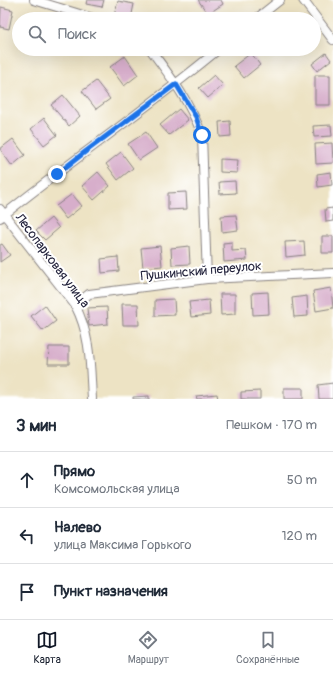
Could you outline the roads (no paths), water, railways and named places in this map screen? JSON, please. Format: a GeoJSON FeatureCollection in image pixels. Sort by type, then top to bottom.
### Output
{"type":"FeatureCollection","features":[{"type":"Feature","properties":{"kind":"street"},"geometry":{"type":"LineString","coordinates":[[34,0],[73,12]]}},
{"type":"Feature","properties":{"kind":"street"},"geometry":{"type":"LineString","coordinates":[[265,12],[280,0]]}},
{"type":"Feature","properties":{"kind":"street"},"geometry":{"type":"LineString","coordinates":[[303,0],[312,12]]}},
{"type":"Feature","properties":{"kind":"street"},"geometry":{"type":"LineString","coordinates":[[321,24],[333,40]]}},
{"type":"Feature","properties":{"kind":"street"},"geometry":{"type":"LineString","coordinates":[[155,56],[176,84],[196,117],[202,135],[207,279]]}},
{"type":"Feature","properties":{"kind":"street"},"geometry":{"type":"LineString","coordinates":[[1,214],[176,84],[210,56]]}},
{"type":"Feature","properties":{"kind":"street","name":"Лесопарковая улица"},"geometry":{"type":"LineString","coordinates":[[1,214],[75,305],[87,336],[92,399]]}},
{"type":"Feature","properties":{"kind":"street","name":"Пушкинский переулок"},"geometry":{"type":"LineString","coordinates":[[75,305],[89,294],[207,279],[333,273]]}}]}
